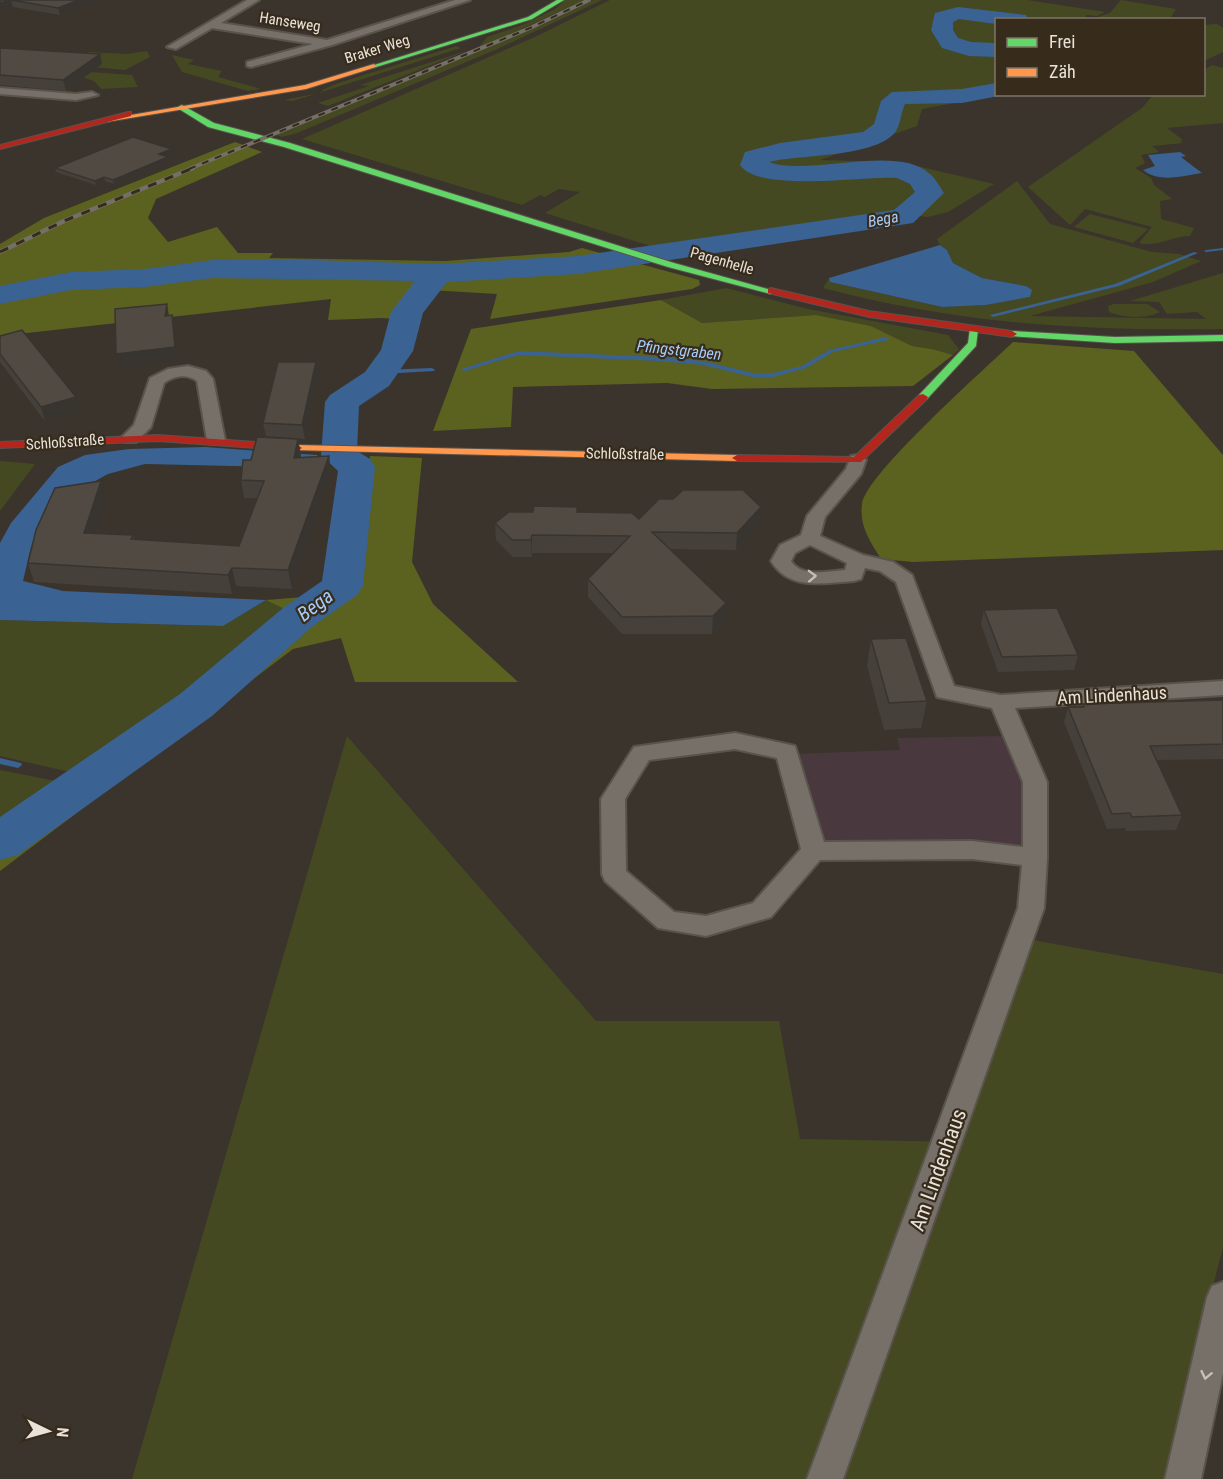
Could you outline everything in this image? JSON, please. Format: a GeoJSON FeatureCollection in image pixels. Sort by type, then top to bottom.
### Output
{"type":"FeatureCollection","features":[{"type":"Feature","properties":{"kind":"main road","name":"Braker Weg"},"geometry":{"type":"LineString","coordinates":[[0,147],[133,113],[306,87],[530,18],[557,1]]}},
{"type":"Feature","properties":{"kind":"main road","name":"Pagenhelle"},"geometry":{"type":"LineString","coordinates":[[203,104],[227,129]]}},
{"type":"Feature","properties":{"kind":"main road","name":"Pagenhelle"},"geometry":{"type":"LineString","coordinates":[[182,107],[211,125],[696,272],[768,291],[884,316],[973,330],[1144,342],[1223,338]]}},
{"type":"Feature","properties":{"kind":"main road"},"geometry":{"type":"LineString","coordinates":[[857,460],[896,425],[973,344],[973,330]]}},
{"type":"Feature","properties":{"kind":"main road","name":"Schloßstraße"},"geometry":{"type":"LineString","coordinates":[[0,445],[130,438],[330,450],[857,460]]}},
{"type":"Feature","properties":{"kind":"street"},"geometry":{"type":"LineString","coordinates":[[172,47],[255,0]]}},
{"type":"Feature","properties":{"kind":"street","name":"Hanseweg"},"geometry":{"type":"LineString","coordinates":[[251,64],[328,43],[465,0]]}},
{"type":"Feature","properties":{"kind":"street","name":"Hanseweg"},"geometry":{"type":"LineString","coordinates":[[212,26],[328,43]]}},
{"type":"Feature","properties":{"kind":"street"},"geometry":{"type":"LineString","coordinates":[[0,91],[76,97],[92,95]]}},
{"type":"Feature","properties":{"kind":"street","name":"Schloßstraße"},"geometry":{"type":"LineString","coordinates":[[130,438],[141,427],[156,381],[167,375],[186,372],[200,374],[205,379],[216,443]]}},
{"type":"Feature","properties":{"kind":"street"},"geometry":{"type":"LineString","coordinates":[[857,460],[855,470],[816,516],[810,538],[787,549],[781,561],[783,569],[796,577],[854,575],[857,560]]}},
{"type":"Feature","properties":{"kind":"street","name":"Am Lindenhaus"},"geometry":{"type":"LineString","coordinates":[[810,538],[857,560],[886,566],[905,579],[945,692],[1000,702],[1223,688]]}},
{"type":"Feature","properties":{"kind":"street","name":"Am Lindenhaus"},"geometry":{"type":"LineString","coordinates":[[825,1479],[1031,908],[1035,858],[1035,782],[1000,702]]}},
{"type":"Feature","properties":{"kind":"street"},"geometry":{"type":"LineString","coordinates":[[814,851],[787,752],[735,741],[642,753],[613,799],[614,874],[667,921],[706,926],[762,910],[814,851],[972,850],[1035,858]]}},
{"type":"Feature","properties":{"kind":"street"},"geometry":{"type":"LineString","coordinates":[[1183,1479],[1223,1297]]}},
{"type":"Feature","properties":{"kind":"shaded area"},"geometry":{"type":"Polygon","coordinates":[[[1006,736],[1025,784],[1027,845],[977,842],[820,843],[793,754],[900,750],[897,738],[1006,736]]]}},
{"type":"Feature","properties":{"kind":"green space"},"geometry":{"type":"Polygon","coordinates":[[[565,0],[585,0],[480,46],[487,37],[525,24],[555,9],[565,0]]]}},
{"type":"Feature","properties":{"kind":"green space"},"geometry":{"type":"Polygon","coordinates":[[[593,0],[602,0],[495,50],[297,133],[282,137],[276,135],[533,28],[593,0]]]}},
{"type":"Feature","properties":{"kind":"green space"},"geometry":{"type":"Polygon","coordinates":[[[610,0],[1027,0],[1105,12],[1097,16],[1086,15],[1086,18],[995,18],[995,96],[922,109],[917,126],[820,160],[899,162],[994,184],[948,212],[927,217],[898,213],[657,248],[545,213],[580,192],[559,189],[545,197],[540,195],[522,205],[302,139],[537,36],[610,0]]]}},
{"type":"Feature","properties":{"kind":"green space"},"geometry":{"type":"Polygon","coordinates":[[[1121,0],[1176,9],[1171,18],[1095,18],[1110,13],[1121,0]]]}},
{"type":"Feature","properties":{"kind":"green space"},"geometry":{"type":"Polygon","coordinates":[[[1217,24],[1223,28],[1223,52],[1205,61],[1205,25],[1217,24]]]}},
{"type":"Feature","properties":{"kind":"green space"},"geometry":{"type":"Polygon","coordinates":[[[456,46],[461,48],[323,91],[338,83],[456,46]]]}},
{"type":"Feature","properties":{"kind":"green space"},"geometry":{"type":"Polygon","coordinates":[[[469,50],[328,106],[318,103],[369,86],[360,85],[469,50]]]}},
{"type":"Feature","properties":{"kind":"green space"},"geometry":{"type":"Polygon","coordinates":[[[147,51],[150,57],[125,70],[71,65],[89,52],[127,54],[147,51]]]}},
{"type":"Feature","properties":{"kind":"green space"},"geometry":{"type":"Polygon","coordinates":[[[172,55],[194,60],[188,64],[222,71],[218,77],[261,89],[248,91],[182,72],[172,55]]]}},
{"type":"Feature","properties":{"kind":"green space"},"geometry":{"type":"Polygon","coordinates":[[[1212,65],[1223,68],[1223,123],[1167,128],[1183,140],[1180,141],[1183,143],[1152,146],[1159,152],[1141,155],[1145,163],[1135,168],[1151,178],[1154,185],[1172,199],[1160,201],[1161,219],[1194,228],[1190,236],[1151,244],[1139,243],[1152,227],[1085,209],[1070,225],[1028,187],[1142,108],[1152,96],[1205,96],[1205,69],[1212,65]]]}},
{"type":"Feature","properties":{"kind":"green space"},"geometry":{"type":"Polygon","coordinates":[[[90,72],[132,75],[138,87],[101,89],[94,81],[82,77],[90,72]]]}},
{"type":"Feature","properties":{"kind":"green space"},"geometry":{"type":"Polygon","coordinates":[[[317,93],[293,101],[284,100],[317,93]]]}},
{"type":"Feature","properties":{"kind":"green space"},"geometry":{"type":"Polygon","coordinates":[[[235,142],[262,152],[156,199],[148,218],[168,242],[217,227],[238,253],[273,253],[269,258],[445,261],[569,252],[582,248],[699,280],[700,285],[692,289],[490,319],[497,294],[429,290],[416,308],[413,320],[381,318],[328,320],[331,299],[0,336],[0,244],[44,218],[235,142]]]}},
{"type":"Feature","properties":{"kind":"green space"},"geometry":{"type":"Polygon","coordinates":[[[1017,181],[1050,224],[1152,252],[1179,254],[1201,261],[1153,282],[1030,316],[1206,319],[1197,312],[1167,314],[1159,302],[1130,301],[1223,273],[1223,329],[1121,328],[1022,323],[923,310],[823,288],[829,278],[830,282],[942,307],[986,305],[1030,297],[1026,286],[982,278],[953,263],[947,250],[940,245],[937,239],[1017,181]]]}},
{"type":"Feature","properties":{"kind":"green space"},"geometry":{"type":"Polygon","coordinates":[[[1090,214],[1148,229],[1133,243],[1074,227],[1090,214]]]}},
{"type":"Feature","properties":{"kind":"green space"},"geometry":{"type":"Polygon","coordinates":[[[726,288],[808,309],[948,335],[959,349],[953,355],[912,346],[871,326],[816,315],[702,323],[661,300],[726,288]]]}},
{"type":"Feature","properties":{"kind":"green space"},"geometry":{"type":"Polygon","coordinates":[[[661,300],[702,323],[816,315],[871,326],[912,346],[953,355],[913,386],[712,389],[667,383],[513,387],[511,427],[433,431],[471,329],[661,300]]]}},
{"type":"Feature","properties":{"kind":"green space"},"geometry":{"type":"Polygon","coordinates":[[[1147,304],[1160,312],[1144,316],[1123,316],[1109,312],[1108,306],[1147,304]]]}},
{"type":"Feature","properties":{"kind":"green space"},"geometry":{"type":"Polygon","coordinates":[[[1013,342],[1134,351],[1223,455],[1223,550],[913,562],[881,559],[866,533],[862,519],[862,504],[868,490],[904,447],[1013,342]]]}},
{"type":"Feature","properties":{"kind":"green space"},"geometry":{"type":"Polygon","coordinates":[[[370,456],[422,458],[412,562],[433,604],[518,682],[355,682],[341,638],[293,649],[0,871],[0,846],[199,707],[303,618],[266,600],[356,593],[370,456]]]}},
{"type":"Feature","properties":{"kind":"green space"},"geometry":{"type":"Polygon","coordinates":[[[0,461],[35,464],[0,511],[0,461]]]}},
{"type":"Feature","properties":{"kind":"green space"},"geometry":{"type":"Polygon","coordinates":[[[266,600],[294,613],[193,700],[83,775],[0,756],[0,620],[222,626],[266,600]]]}},
{"type":"Feature","properties":{"kind":"green space"},"geometry":{"type":"Polygon","coordinates":[[[347,736],[596,1021],[779,1021],[800,1139],[963,1142],[1032,940],[1223,974],[1223,1247],[1164,1479],[132,1479],[347,736]]]}},
{"type":"Feature","properties":{"kind":"green space"},"geometry":{"type":"Polygon","coordinates":[[[0,770],[66,783],[0,829],[0,770]]]}},
{"type":"Feature","properties":{"kind":"water"},"geometry":{"type":"Polygon","coordinates":[[[1180,152],[1186,156],[1181,157],[1202,173],[1165,178],[1143,170],[1155,166],[1148,155],[1180,152]]]}},
{"type":"Feature","properties":{"kind":"water"},"geometry":{"type":"Polygon","coordinates":[[[940,245],[947,250],[953,263],[982,278],[1026,286],[1032,290],[1030,297],[986,305],[942,307],[830,282],[829,278],[940,245]]]}},
{"type":"Feature","properties":{"kind":"water"},"geometry":{"type":"Polygon","coordinates":[[[205,447],[317,455],[324,468],[145,464],[108,474],[59,501],[31,547],[23,581],[63,591],[266,600],[223,626],[0,620],[0,543],[11,523],[58,467],[85,455],[129,449],[205,447]]]}},
{"type":"Feature","properties":{"kind":"building"},"geometry":{"type":"Polygon","coordinates":[[[11,0],[79,0],[58,8],[11,0]]]}},
{"type":"Feature","properties":{"kind":"building"},"geometry":{"type":"Polygon","coordinates":[[[0,48],[100,54],[63,80],[0,75],[0,48]]]}},
{"type":"Feature","properties":{"kind":"building"},"geometry":{"type":"Polygon","coordinates":[[[133,137],[172,149],[159,154],[168,157],[113,180],[104,177],[95,181],[55,168],[133,137]]]}},
{"type":"Feature","properties":{"kind":"building"},"geometry":{"type":"Polygon","coordinates":[[[167,304],[165,316],[172,315],[175,347],[116,354],[115,309],[167,304]]]}},
{"type":"Feature","properties":{"kind":"building"},"geometry":{"type":"Polygon","coordinates":[[[22,330],[76,397],[41,407],[0,354],[0,336],[22,330]]]}},
{"type":"Feature","properties":{"kind":"building"},"geometry":{"type":"Polygon","coordinates":[[[278,362],[316,362],[302,425],[263,423],[278,362]]]}},
{"type":"Feature","properties":{"kind":"building"},"geometry":{"type":"Polygon","coordinates":[[[257,437],[298,439],[294,458],[329,456],[288,570],[232,568],[228,575],[28,563],[36,530],[55,488],[101,481],[84,533],[133,535],[131,539],[239,546],[264,481],[241,480],[243,460],[251,460],[257,437]]]}},
{"type":"Feature","properties":{"kind":"building"},"geometry":{"type":"Polygon","coordinates":[[[683,490],[743,490],[761,507],[737,533],[652,532],[726,603],[713,616],[622,617],[588,579],[630,536],[532,535],[531,540],[512,540],[495,523],[509,512],[533,512],[534,506],[577,507],[577,512],[632,513],[639,519],[659,499],[673,499],[683,490]]]}},
{"type":"Feature","properties":{"kind":"building"},"geometry":{"type":"Polygon","coordinates":[[[1057,608],[1078,655],[1002,657],[984,610],[1057,608]]]}},
{"type":"Feature","properties":{"kind":"building"},"geometry":{"type":"Polygon","coordinates":[[[906,638],[927,701],[889,703],[871,639],[906,638]]]}},
{"type":"Feature","properties":{"kind":"building"},"geometry":{"type":"Polygon","coordinates":[[[1223,700],[1223,744],[1150,746],[1182,815],[1132,817],[1130,813],[1112,814],[1068,707],[1084,707],[1083,704],[1223,700]]]}},
{"type":"Feature","properties":{"kind":"waterway","name":"Bega"},"geometry":{"type":"LineString","coordinates":[[995,50],[969,49],[950,43],[942,30],[943,18],[958,13],[1001,18]]}},
{"type":"Feature","properties":{"kind":"waterway","name":"Bega"},"geometry":{"type":"LineString","coordinates":[[438,273],[578,265],[903,217],[930,193],[920,178],[902,171],[878,169],[795,174],[771,172],[753,165],[754,158],[780,151],[850,143],[872,137],[885,128],[893,101],[900,97],[962,96],[995,90]]}},
{"type":"Feature","properties":{"kind":"waterway","name":"Pfingstgraben"},"geometry":{"type":"LineString","coordinates":[[1206,251],[1223,249]]}},
{"type":"Feature","properties":{"kind":"waterway","name":"Pfingstgraben"},"geometry":{"type":"LineString","coordinates":[[993,315],[1117,285],[1196,253]]}},
{"type":"Feature","properties":{"kind":"waterway","name":"Bega"},"geometry":{"type":"LineString","coordinates":[[0,295],[71,281],[145,278],[213,269],[279,268],[438,273]]}},
{"type":"Feature","properties":{"kind":"waterway","name":"Bega"},"geometry":{"type":"LineString","coordinates":[[0,842],[196,705],[298,617],[342,586],[357,467],[339,455],[342,402],[377,379],[397,351],[407,312],[438,273]]}},
{"type":"Feature","properties":{"kind":"waterway","name":"Pfingstgraben"},"geometry":{"type":"LineString","coordinates":[[464,369],[519,353],[659,359],[703,363],[757,376],[773,375],[804,367],[831,351],[886,339]]}},
{"type":"Feature","properties":{"kind":"waterway","name":"Pfingstgraben"},"geometry":{"type":"LineString","coordinates":[[382,372],[432,370]]}},
{"type":"Feature","properties":{"kind":"waterway"},"geometry":{"type":"LineString","coordinates":[[0,761],[18,765]]}},
{"type":"Feature","properties":{"kind":"railway"},"geometry":{"type":"LineString","coordinates":[[189,169],[530,28],[589,0]]}},
{"type":"Feature","properties":{"kind":"railway"},"geometry":{"type":"LineString","coordinates":[[0,252],[64,221],[193,168]]}},
{"type":"Feature","properties":{"kind":"traffic: fast"},"geometry":{"type":"LineString","coordinates":[[374,66],[530,18],[561,0]]}},
{"type":"Feature","properties":{"kind":"traffic: fast"},"geometry":{"type":"LineString","coordinates":[[182,107],[211,125],[287,145],[671,265],[771,291]]}},
{"type":"Feature","properties":{"kind":"traffic: fast"},"geometry":{"type":"LineString","coordinates":[[923,397],[973,344],[973,330]]}},
{"type":"Feature","properties":{"kind":"traffic: fast"},"geometry":{"type":"LineString","coordinates":[[1012,334],[1115,340],[1223,338]]}},
{"type":"Feature","properties":{"kind":"traffic: slow"},"geometry":{"type":"LineString","coordinates":[[106,120],[306,87],[374,66]]}},
{"type":"Feature","properties":{"kind":"traffic: slow"},"geometry":{"type":"LineString","coordinates":[[297,448],[737,458]]}},
{"type":"Feature","properties":{"kind":"traffic: jam"},"geometry":{"type":"LineString","coordinates":[[0,147],[128,114]]}},
{"type":"Feature","properties":{"kind":"traffic: jam"},"geometry":{"type":"LineString","coordinates":[[771,291],[869,314],[1012,334]]}},
{"type":"Feature","properties":{"kind":"traffic: jam"},"geometry":{"type":"LineString","coordinates":[[737,458],[857,460],[923,397]]}},
{"type":"Feature","properties":{"kind":"traffic: jam"},"geometry":{"type":"LineString","coordinates":[[0,445],[158,438],[297,448]]}}]}
